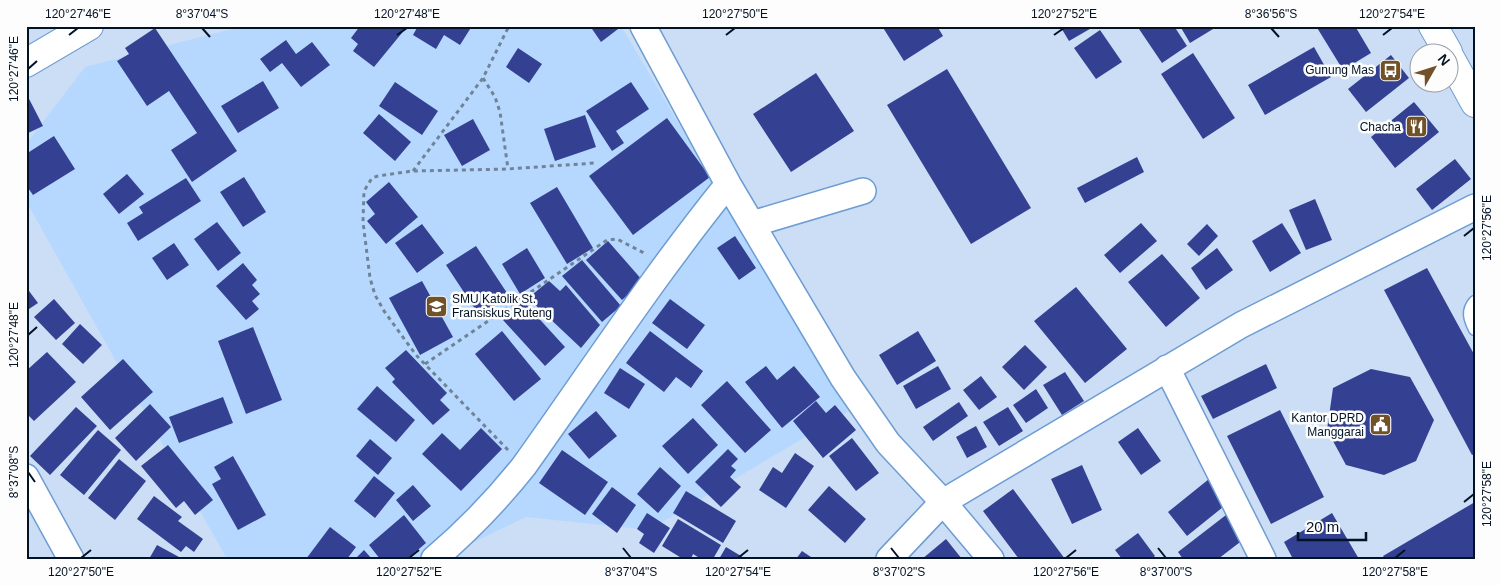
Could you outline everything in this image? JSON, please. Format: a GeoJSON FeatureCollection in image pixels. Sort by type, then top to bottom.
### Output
{"type":"FeatureCollection","features":[{"type":"Feature","properties":{"kind":"street"},"geometry":{"type":"LineString","coordinates":[[26,63],[90,26]]}},
{"type":"Feature","properties":{"kind":"street"},"geometry":{"type":"LineString","coordinates":[[643,26],[728,184],[843,378],[888,443],[943,502],[991,559]]}},
{"type":"Feature","properties":{"kind":"street"},"geometry":{"type":"LineString","coordinates":[[1433,26],[1444,42]]}},
{"type":"Feature","properties":{"kind":"street"},"geometry":{"type":"LineString","coordinates":[[1458,63],[1475,103]]}},
{"type":"Feature","properties":{"kind":"street"},"geometry":{"type":"LineString","coordinates":[[434,559],[464,534],[504,491],[524,466],[666,266],[728,184]]}},
{"type":"Feature","properties":{"kind":"street"},"geometry":{"type":"LineString","coordinates":[[752,224],[863,191]]}},
{"type":"Feature","properties":{"kind":"street"},"geometry":{"type":"LineString","coordinates":[[890,559],[943,502],[1241,324],[1475,207]]}},
{"type":"Feature","properties":{"kind":"street"},"geometry":{"type":"LineString","coordinates":[[1167,368],[1264,559]]}},
{"type":"Feature","properties":{"kind":"street"},"geometry":{"type":"LineString","coordinates":[[26,476],[71,559]]}},
{"type":"Feature","properties":{"kind":"lane"},"geometry":{"type":"LineString","coordinates":[[1475,302],[1471,307],[1470,318],[1475,329]]}},
{"type":"Feature","properties":{"kind":"path"},"geometry":{"type":"LineString","coordinates":[[412,171],[483,78],[508,26]]}},
{"type":"Feature","properties":{"kind":"path"},"geometry":{"type":"LineString","coordinates":[[483,78],[495,96],[500,112],[508,169]]}},
{"type":"Feature","properties":{"kind":"path"},"geometry":{"type":"LineString","coordinates":[[524,466],[425,364],[394,327],[375,295],[370,278],[363,222],[364,191],[372,178],[412,171],[508,169],[596,163]]}},
{"type":"Feature","properties":{"kind":"path"},"geometry":{"type":"LineString","coordinates":[[425,364],[607,240],[617,239],[666,266]]}},
{"type":"Feature","properties":{"kind":"shaded area","name":"SMU Katolik St. Fransiskus Ruteng"},"geometry":{"type":"Polygon","coordinates":[[[243,26],[621,26],[849,411],[649,530],[526,517],[439,559],[227,559],[26,201],[26,144],[85,67],[243,26]]]}},
{"type":"Feature","properties":{"kind":"building"},"geometry":{"type":"Polygon","coordinates":[[[360,26],[404,26],[406,28],[374,67],[353,51],[358,44],[351,38],[360,26]]]}},
{"type":"Feature","properties":{"kind":"building"},"geometry":{"type":"Polygon","coordinates":[[[418,26],[472,26],[460,45],[444,35],[436,49],[413,35],[418,26]]]}},
{"type":"Feature","properties":{"kind":"building"},"geometry":{"type":"Polygon","coordinates":[[[590,26],[622,26],[601,42],[590,26]]]}},
{"type":"Feature","properties":{"kind":"building"},"geometry":{"type":"Polygon","coordinates":[[[882,26],[937,26],[943,36],[904,61],[882,26]]]}},
{"type":"Feature","properties":{"kind":"building"},"geometry":{"type":"Polygon","coordinates":[[[1060,26],[1095,26],[1069,41],[1060,26]]]}},
{"type":"Feature","properties":{"kind":"building"},"geometry":{"type":"Polygon","coordinates":[[[1137,26],[1174,26],[1187,46],[1162,63],[1137,26]]]}},
{"type":"Feature","properties":{"kind":"building"},"geometry":{"type":"Polygon","coordinates":[[[1180,26],[1218,26],[1190,43],[1180,26]]]}},
{"type":"Feature","properties":{"kind":"building"},"geometry":{"type":"Polygon","coordinates":[[[1316,26],[1355,26],[1371,53],[1343,70],[1316,26]]]}},
{"type":"Feature","properties":{"kind":"building"},"geometry":{"type":"Polygon","coordinates":[[[155,28],[237,151],[192,182],[171,150],[197,133],[169,91],[147,106],[117,61],[129,54],[125,48],[155,28]]]}},
{"type":"Feature","properties":{"kind":"building"},"geometry":{"type":"Polygon","coordinates":[[[1100,30],[1122,62],[1096,79],[1074,48],[1100,30]]]}},
{"type":"Feature","properties":{"kind":"building"},"geometry":{"type":"Polygon","coordinates":[[[286,40],[296,54],[312,42],[330,65],[301,87],[282,63],[270,72],[260,59],[286,40]]]}},
{"type":"Feature","properties":{"kind":"building"},"geometry":{"type":"Polygon","coordinates":[[[1314,47],[1331,77],[1265,115],[1248,85],[1314,47]]]}},
{"type":"Feature","properties":{"kind":"building"},"geometry":{"type":"Polygon","coordinates":[[[518,48],[542,64],[529,83],[506,67],[518,48]]]}},
{"type":"Feature","properties":{"kind":"building"},"geometry":{"type":"Polygon","coordinates":[[[1193,53],[1235,118],[1203,139],[1161,74],[1193,53]]]}},
{"type":"Feature","properties":{"kind":"building"},"geometry":{"type":"Polygon","coordinates":[[[1391,55],[1408,77],[1408,79],[1366,112],[1348,89],[1391,55]]]}},
{"type":"Feature","properties":{"kind":"building"},"geometry":{"type":"Polygon","coordinates":[[[947,69],[1031,208],[971,244],[887,105],[947,69]]]}},
{"type":"Feature","properties":{"kind":"building"},"geometry":{"type":"Polygon","coordinates":[[[816,73],[854,131],[791,172],[753,114],[816,73]]]}},
{"type":"Feature","properties":{"kind":"building"},"geometry":{"type":"Polygon","coordinates":[[[263,81],[279,108],[238,133],[221,106],[263,81]]]}},
{"type":"Feature","properties":{"kind":"building"},"geometry":{"type":"Polygon","coordinates":[[[395,82],[438,111],[422,135],[379,106],[395,82]]]}},
{"type":"Feature","properties":{"kind":"building"},"geometry":{"type":"Polygon","coordinates":[[[631,82],[649,109],[616,131],[624,143],[612,151],[586,111],[631,82]]]}},
{"type":"Feature","properties":{"kind":"building"},"geometry":{"type":"Polygon","coordinates":[[[26,93],[43,126],[26,134],[26,93]]]}},
{"type":"Feature","properties":{"kind":"building"},"geometry":{"type":"Polygon","coordinates":[[[1414,102],[1439,132],[1395,168],[1371,137],[1414,102]]]}},
{"type":"Feature","properties":{"kind":"building"},"geometry":{"type":"Polygon","coordinates":[[[379,114],[411,142],[395,161],[363,133],[379,114]]]}},
{"type":"Feature","properties":{"kind":"building"},"geometry":{"type":"Polygon","coordinates":[[[585,115],[596,147],[555,161],[544,129],[585,115]]]}},
{"type":"Feature","properties":{"kind":"building"},"geometry":{"type":"Polygon","coordinates":[[[667,118],[710,177],[633,235],[589,176],[667,118]]]}},
{"type":"Feature","properties":{"kind":"building"},"geometry":{"type":"Polygon","coordinates":[[[473,119],[490,150],[462,166],[444,135],[473,119]]]}},
{"type":"Feature","properties":{"kind":"building"},"geometry":{"type":"Polygon","coordinates":[[[54,136],[75,169],[33,195],[26,185],[26,154],[54,136]]]}},
{"type":"Feature","properties":{"kind":"building"},"geometry":{"type":"Polygon","coordinates":[[[1137,157],[1144,172],[1085,203],[1077,188],[1137,157]]]}},
{"type":"Feature","properties":{"kind":"building"},"geometry":{"type":"Polygon","coordinates":[[[1455,159],[1471,179],[1432,210],[1416,189],[1455,159]]]}},
{"type":"Feature","properties":{"kind":"building"},"geometry":{"type":"Polygon","coordinates":[[[127,174],[144,194],[119,214],[103,194],[127,174]]]}},
{"type":"Feature","properties":{"kind":"building"},"geometry":{"type":"Polygon","coordinates":[[[244,177],[266,212],[243,227],[220,192],[244,177]]]}},
{"type":"Feature","properties":{"kind":"building"},"geometry":{"type":"Polygon","coordinates":[[[186,178],[201,201],[138,241],[127,223],[143,213],[139,207],[186,178]]]}},
{"type":"Feature","properties":{"kind":"building"},"geometry":{"type":"Polygon","coordinates":[[[389,182],[418,217],[386,244],[367,221],[375,214],[366,202],[389,182]]]}},
{"type":"Feature","properties":{"kind":"building"},"geometry":{"type":"Polygon","coordinates":[[[557,187],[593,248],[567,264],[530,203],[557,187]]]}},
{"type":"Feature","properties":{"kind":"building"},"geometry":{"type":"Polygon","coordinates":[[[1315,199],[1332,240],[1306,250],[1289,210],[1315,199]]]}},
{"type":"Feature","properties":{"kind":"building"},"geometry":{"type":"Polygon","coordinates":[[[217,222],[241,253],[218,271],[194,239],[217,222]]]}},
{"type":"Feature","properties":{"kind":"building"},"geometry":{"type":"Polygon","coordinates":[[[1141,223],[1157,241],[1120,273],[1104,255],[1141,223]]]}},
{"type":"Feature","properties":{"kind":"building"},"geometry":{"type":"Polygon","coordinates":[[[1282,223],[1301,253],[1270,272],[1252,241],[1282,223]]]}},
{"type":"Feature","properties":{"kind":"building"},"geometry":{"type":"Polygon","coordinates":[[[422,224],[444,253],[417,273],[395,243],[422,224]]]}},
{"type":"Feature","properties":{"kind":"building"},"geometry":{"type":"Polygon","coordinates":[[[1207,224],[1218,236],[1199,256],[1187,244],[1207,224]]]}},
{"type":"Feature","properties":{"kind":"building"},"geometry":{"type":"Polygon","coordinates":[[[735,236],[756,268],[739,280],[717,248],[735,236]]]}},
{"type":"Feature","properties":{"kind":"building"},"geometry":{"type":"Polygon","coordinates":[[[608,241],[643,281],[622,300],[586,260],[608,241]]]}},
{"type":"Feature","properties":{"kind":"building"},"geometry":{"type":"Polygon","coordinates":[[[174,243],[189,265],[167,280],[152,258],[174,243]]]}},
{"type":"Feature","properties":{"kind":"building"},"geometry":{"type":"Polygon","coordinates":[[[476,246],[509,296],[479,315],[446,265],[476,246]]]}},
{"type":"Feature","properties":{"kind":"building"},"geometry":{"type":"Polygon","coordinates":[[[527,248],[545,278],[520,294],[502,264],[527,248]]]}},
{"type":"Feature","properties":{"kind":"building"},"geometry":{"type":"Polygon","coordinates":[[[1217,248],[1233,270],[1206,290],[1191,268],[1217,248]]]}},
{"type":"Feature","properties":{"kind":"building"},"geometry":{"type":"Polygon","coordinates":[[[1162,254],[1200,298],[1166,327],[1128,282],[1162,254]]]}},
{"type":"Feature","properties":{"kind":"building"},"geometry":{"type":"Polygon","coordinates":[[[582,260],[621,306],[602,322],[562,276],[582,260]]]}},
{"type":"Feature","properties":{"kind":"building"},"geometry":{"type":"Polygon","coordinates":[[[243,263],[257,280],[252,285],[260,294],[252,301],[259,309],[246,320],[216,286],[243,263]]]}},
{"type":"Feature","properties":{"kind":"building"},"geometry":{"type":"Polygon","coordinates":[[[1427,268],[1475,356],[1475,454],[1472,455],[1384,290],[1427,268]]]}},
{"type":"Feature","properties":{"kind":"building"},"geometry":{"type":"Polygon","coordinates":[[[422,281],[453,337],[420,355],[389,298],[422,281]]]}},
{"type":"Feature","properties":{"kind":"building"},"geometry":{"type":"Polygon","coordinates":[[[549,281],[560,291],[566,285],[600,325],[581,348],[528,298],[549,281]]]}},
{"type":"Feature","properties":{"kind":"building"},"geometry":{"type":"Polygon","coordinates":[[[26,287],[38,303],[26,311],[26,287]]]}},
{"type":"Feature","properties":{"kind":"building"},"geometry":{"type":"Polygon","coordinates":[[[1076,287],[1127,349],[1085,383],[1034,321],[1076,287]]]}},
{"type":"Feature","properties":{"kind":"building"},"geometry":{"type":"Polygon","coordinates":[[[54,299],[75,323],[56,340],[34,317],[54,299]]]}},
{"type":"Feature","properties":{"kind":"building"},"geometry":{"type":"Polygon","coordinates":[[[670,299],[705,325],[687,349],[652,323],[670,299]]]}},
{"type":"Feature","properties":{"kind":"building"},"geometry":{"type":"Polygon","coordinates":[[[523,301],[565,347],[545,366],[503,320],[523,301]]]}},
{"type":"Feature","properties":{"kind":"building"},"geometry":{"type":"Polygon","coordinates":[[[80,324],[102,345],[83,364],[62,344],[80,324]]]}},
{"type":"Feature","properties":{"kind":"building"},"geometry":{"type":"Polygon","coordinates":[[[253,327],[282,400],[246,414],[218,341],[253,327]]]}},
{"type":"Feature","properties":{"kind":"building"},"geometry":{"type":"Polygon","coordinates":[[[502,331],[541,379],[514,401],[475,354],[502,331]]]}},
{"type":"Feature","properties":{"kind":"building"},"geometry":{"type":"Polygon","coordinates":[[[650,331],[703,371],[691,388],[676,377],[664,392],[626,363],[650,331]]]}},
{"type":"Feature","properties":{"kind":"building"},"geometry":{"type":"Polygon","coordinates":[[[918,331],[936,361],[897,385],[879,355],[918,331]]]}},
{"type":"Feature","properties":{"kind":"building"},"geometry":{"type":"Polygon","coordinates":[[[1025,345],[1047,367],[1024,390],[1002,367],[1025,345]]]}},
{"type":"Feature","properties":{"kind":"building"},"geometry":{"type":"Polygon","coordinates":[[[406,350],[447,393],[440,400],[450,410],[433,425],[392,382],[395,379],[385,368],[406,350]]]}},
{"type":"Feature","properties":{"kind":"building"},"geometry":{"type":"Polygon","coordinates":[[[47,352],[76,382],[34,421],[26,413],[26,371],[47,352]]]}},
{"type":"Feature","properties":{"kind":"building"},"geometry":{"type":"Polygon","coordinates":[[[123,359],[153,392],[110,430],[81,397],[123,359]]]}},
{"type":"Feature","properties":{"kind":"building"},"geometry":{"type":"Polygon","coordinates":[[[1266,364],[1277,388],[1213,419],[1201,396],[1266,364]]]}},
{"type":"Feature","properties":{"kind":"building"},"geometry":{"type":"Polygon","coordinates":[[[766,366],[777,380],[794,366],[820,397],[782,428],[745,382],[766,366]]]}},
{"type":"Feature","properties":{"kind":"building"},"geometry":{"type":"Polygon","coordinates":[[[938,366],[951,389],[916,409],[903,386],[938,366]]]}},
{"type":"Feature","properties":{"kind":"building"},"geometry":{"type":"Polygon","coordinates":[[[620,368],[645,384],[629,409],[604,393],[620,368]]]}},
{"type":"Feature","properties":{"kind":"building","name":"Kantor DPRD Manggarai"},"geometry":{"type":"Polygon","coordinates":[[[1371,369],[1410,377],[1434,420],[1416,461],[1384,475],[1346,465],[1327,430],[1333,388],[1371,369]]]}},
{"type":"Feature","properties":{"kind":"building"},"geometry":{"type":"Polygon","coordinates":[[[1065,372],[1084,401],[1062,415],[1043,385],[1065,372]]]}},
{"type":"Feature","properties":{"kind":"building"},"geometry":{"type":"Polygon","coordinates":[[[981,376],[997,397],[979,410],[963,390],[981,376]]]}},
{"type":"Feature","properties":{"kind":"building"},"geometry":{"type":"Polygon","coordinates":[[[727,381],[771,430],[745,453],[701,405],[727,381]]]}},
{"type":"Feature","properties":{"kind":"building"},"geometry":{"type":"Polygon","coordinates":[[[377,386],[415,420],[396,442],[357,409],[377,386]]]}},
{"type":"Feature","properties":{"kind":"building"},"geometry":{"type":"Polygon","coordinates":[[[1036,389],[1048,408],[1026,423],[1013,405],[1036,389]]]}},
{"type":"Feature","properties":{"kind":"building"},"geometry":{"type":"Polygon","coordinates":[[[223,397],[233,423],[179,443],[169,417],[223,397]]]}},
{"type":"Feature","properties":{"kind":"building"},"geometry":{"type":"Polygon","coordinates":[[[816,401],[826,413],[835,405],[856,430],[823,458],[793,421],[816,401]]]}},
{"type":"Feature","properties":{"kind":"building"},"geometry":{"type":"Polygon","coordinates":[[[959,402],[968,416],[933,441],[923,427],[959,402]]]}},
{"type":"Feature","properties":{"kind":"building"},"geometry":{"type":"Polygon","coordinates":[[[150,404],[171,427],[136,461],[115,438],[150,404]]]}},
{"type":"Feature","properties":{"kind":"building"},"geometry":{"type":"Polygon","coordinates":[[[76,407],[97,426],[50,475],[30,456],[76,407]]]}},
{"type":"Feature","properties":{"kind":"building"},"geometry":{"type":"Polygon","coordinates":[[[1008,407],[1023,431],[999,446],[983,422],[1008,407]]]}},
{"type":"Feature","properties":{"kind":"building"},"geometry":{"type":"Polygon","coordinates":[[[1280,410],[1324,497],[1271,524],[1227,436],[1280,410]]]}},
{"type":"Feature","properties":{"kind":"building"},"geometry":{"type":"Polygon","coordinates":[[[596,411],[617,436],[589,459],[568,434],[596,411]]]}},
{"type":"Feature","properties":{"kind":"building"},"geometry":{"type":"Polygon","coordinates":[[[693,418],[718,445],[688,474],[662,446],[693,418]]]}},
{"type":"Feature","properties":{"kind":"building"},"geometry":{"type":"Polygon","coordinates":[[[976,426],[987,447],[967,458],[956,437],[976,426]]]}},
{"type":"Feature","properties":{"kind":"building"},"geometry":{"type":"Polygon","coordinates":[[[481,428],[502,449],[461,491],[422,454],[442,433],[460,450],[481,428]]]}},
{"type":"Feature","properties":{"kind":"building"},"geometry":{"type":"Polygon","coordinates":[[[1138,428],[1161,461],[1141,475],[1118,442],[1138,428]]]}},
{"type":"Feature","properties":{"kind":"building"},"geometry":{"type":"Polygon","coordinates":[[[98,430],[121,450],[84,495],[60,475],[98,430]]]}},
{"type":"Feature","properties":{"kind":"building"},"geometry":{"type":"Polygon","coordinates":[[[852,438],[879,473],[856,491],[829,456],[852,438]]]}},
{"type":"Feature","properties":{"kind":"building"},"geometry":{"type":"Polygon","coordinates":[[[370,439],[392,458],[378,475],[356,456],[370,439]]]}},
{"type":"Feature","properties":{"kind":"building"},"geometry":{"type":"Polygon","coordinates":[[[168,445],[213,500],[195,515],[184,501],[176,508],[141,466],[168,445]]]}},
{"type":"Feature","properties":{"kind":"building"},"geometry":{"type":"Polygon","coordinates":[[[728,449],[738,459],[731,466],[736,470],[730,477],[741,487],[721,507],[695,482],[728,449]]]}},
{"type":"Feature","properties":{"kind":"building"},"geometry":{"type":"Polygon","coordinates":[[[562,450],[608,482],[585,515],[539,483],[562,450]]]}},
{"type":"Feature","properties":{"kind":"building"},"geometry":{"type":"Polygon","coordinates":[[[795,453],[814,466],[786,508],[759,490],[773,467],[782,473],[795,453]]]}},
{"type":"Feature","properties":{"kind":"building"},"geometry":{"type":"Polygon","coordinates":[[[233,456],[266,515],[238,530],[212,484],[221,479],[214,467],[233,456]]]}},
{"type":"Feature","properties":{"kind":"building"},"geometry":{"type":"Polygon","coordinates":[[[119,459],[146,481],[115,520],[88,498],[119,459]]]}},
{"type":"Feature","properties":{"kind":"building"},"geometry":{"type":"Polygon","coordinates":[[[1082,465],[1102,510],[1072,524],[1051,479],[1082,465]]]}},
{"type":"Feature","properties":{"kind":"building"},"geometry":{"type":"Polygon","coordinates":[[[660,467],[681,486],[658,513],[637,494],[660,467]]]}},
{"type":"Feature","properties":{"kind":"building"},"geometry":{"type":"Polygon","coordinates":[[[374,476],[395,493],[375,518],[354,501],[374,476]]]}},
{"type":"Feature","properties":{"kind":"building"},"geometry":{"type":"Polygon","coordinates":[[[1209,479],[1228,503],[1187,536],[1168,512],[1209,479]]]}},
{"type":"Feature","properties":{"kind":"building"},"geometry":{"type":"Polygon","coordinates":[[[413,485],[431,506],[413,521],[396,500],[413,485]]]}},
{"type":"Feature","properties":{"kind":"building"},"geometry":{"type":"Polygon","coordinates":[[[829,486],[866,519],[845,543],[808,510],[829,486]]]}},
{"type":"Feature","properties":{"kind":"building"},"geometry":{"type":"Polygon","coordinates":[[[612,487],[636,505],[617,533],[592,514],[612,487]]]}},
{"type":"Feature","properties":{"kind":"building"},"geometry":{"type":"Polygon","coordinates":[[[1013,489],[1065,559],[1019,559],[983,511],[1013,489]]]}},
{"type":"Feature","properties":{"kind":"building"},"geometry":{"type":"Polygon","coordinates":[[[686,491],[736,521],[723,543],[673,513],[686,491]]]}},
{"type":"Feature","properties":{"kind":"building"},"geometry":{"type":"Polygon","coordinates":[[[154,496],[182,517],[178,521],[203,539],[194,552],[186,546],[181,552],[137,519],[154,496]]]}},
{"type":"Feature","properties":{"kind":"building"},"geometry":{"type":"Polygon","coordinates":[[[1475,502],[1475,559],[1385,559],[1383,556],[1475,502]]]}},
{"type":"Feature","properties":{"kind":"building"},"geometry":{"type":"Polygon","coordinates":[[[647,513],[670,528],[654,553],[639,543],[644,534],[637,529],[647,513]]]}},
{"type":"Feature","properties":{"kind":"building"},"geometry":{"type":"Polygon","coordinates":[[[1332,513],[1359,559],[1293,559],[1284,542],[1332,513]]]}},
{"type":"Feature","properties":{"kind":"building"},"geometry":{"type":"Polygon","coordinates":[[[404,515],[426,543],[407,559],[380,559],[369,545],[404,515]]]}},
{"type":"Feature","properties":{"kind":"building"},"geometry":{"type":"Polygon","coordinates":[[[1226,515],[1244,539],[1218,559],[1183,559],[1178,552],[1226,515]]]}},
{"type":"Feature","properties":{"kind":"building"},"geometry":{"type":"Polygon","coordinates":[[[678,519],[721,545],[713,559],[701,559],[693,554],[691,559],[683,559],[662,546],[678,519]]]}},
{"type":"Feature","properties":{"kind":"building"},"geometry":{"type":"Polygon","coordinates":[[[330,527],[356,547],[347,559],[306,559],[330,527]]]}},
{"type":"Feature","properties":{"kind":"building"},"geometry":{"type":"Polygon","coordinates":[[[1138,533],[1155,556],[1152,559],[1122,559],[1115,550],[1138,533]]]}},
{"type":"Feature","properties":{"kind":"building"},"geometry":{"type":"Polygon","coordinates":[[[946,539],[962,559],[922,559],[946,539]]]}},
{"type":"Feature","properties":{"kind":"building"},"geometry":{"type":"Polygon","coordinates":[[[157,545],[179,557],[178,559],[149,559],[157,545]]]}},
{"type":"Feature","properties":{"kind":"building"},"geometry":{"type":"Polygon","coordinates":[[[726,547],[746,559],[719,559],[726,547]]]}},
{"type":"Feature","properties":{"kind":"building"},"geometry":{"type":"Polygon","coordinates":[[[364,550],[372,559],[355,559],[364,550]]]}},
{"type":"Feature","properties":{"kind":"building"},"geometry":{"type":"Polygon","coordinates":[[[802,551],[814,559],[796,559],[802,551]]]}},
{"type":"Feature","properties":{"kind":"place","name":"Gunung Mas"},"geometry":{"type":"Point","coordinates":[1390,70]}},
{"type":"Feature","properties":{"kind":"place","name":"Chacha"},"geometry":{"type":"Point","coordinates":[1417,127]}},
{"type":"Feature","properties":{"kind":"place","name":"SMU Katolik St. Fransiskus Ruteng"},"geometry":{"type":"Point","coordinates":[436,306]}},
{"type":"Feature","properties":{"kind":"place","name":"Kantor DPRD Manggarai"},"geometry":{"type":"Point","coordinates":[1380,425]}}]}
